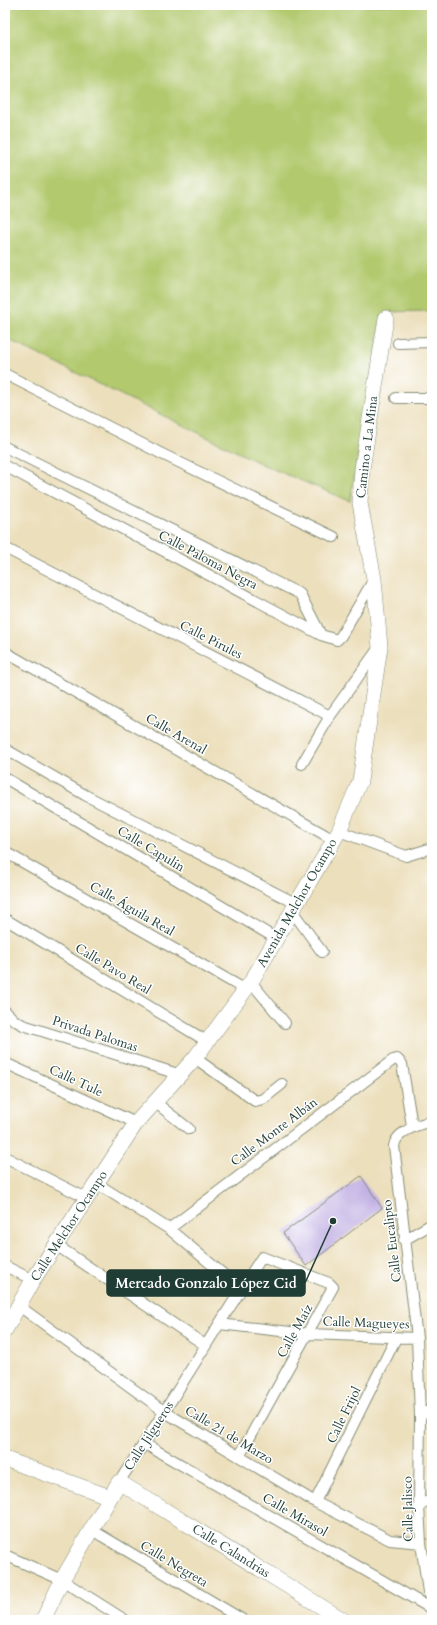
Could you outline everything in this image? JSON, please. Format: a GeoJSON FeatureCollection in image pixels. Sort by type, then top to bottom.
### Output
{"type":"FeatureCollection","features":[{"type":"Feature","properties":{"kind":"street","name":"Camino a La Mina"},"geometry":{"type":"LineString","coordinates":[[380,647],[374,579],[360,503],[362,469],[386,318]]}},
{"type":"Feature","properties":{"kind":"street"},"geometry":{"type":"LineString","coordinates":[[398,343],[432,342]]}},
{"type":"Feature","properties":{"kind":"street"},"geometry":{"type":"LineString","coordinates":[[5,374],[164,455],[334,537]]}},
{"type":"Feature","properties":{"kind":"street"},"geometry":{"type":"LineString","coordinates":[[396,398],[432,398]]}},
{"type":"Feature","properties":{"kind":"street"},"geometry":{"type":"LineString","coordinates":[[5,447],[300,594],[321,635]]}},
{"type":"Feature","properties":{"kind":"street","name":"Calle Paloma Negra"},"geometry":{"type":"LineString","coordinates":[[5,466],[321,635],[334,640],[339,638],[374,579]]}},
{"type":"Feature","properties":{"kind":"street","name":"Calle Pirules"},"geometry":{"type":"LineString","coordinates":[[5,548],[330,716]]}},
{"type":"Feature","properties":{"kind":"street"},"geometry":{"type":"LineString","coordinates":[[302,764],[330,716],[380,647]]}},
{"type":"Feature","properties":{"kind":"street","name":"Avenida Melchor Ocampo"},"geometry":{"type":"LineString","coordinates":[[136,1123],[156,1103],[195,1058],[248,986],[295,908],[336,835],[360,781],[380,647]]}},
{"type":"Feature","properties":{"kind":"street","name":"Calle Arenal"},"geometry":{"type":"LineString","coordinates":[[5,652],[336,835],[406,856],[432,848]]}},
{"type":"Feature","properties":{"kind":"street"},"geometry":{"type":"LineString","coordinates":[[5,749],[85,795],[295,908],[322,952]]}},
{"type":"Feature","properties":{"kind":"street","name":"Calle Capulín"},"geometry":{"type":"LineString","coordinates":[[8,780],[277,938]]}},
{"type":"Feature","properties":{"kind":"street","name":"Calle Águila Real"},"geometry":{"type":"LineString","coordinates":[[5,852],[248,986]]}},
{"type":"Feature","properties":{"kind":"street","name":"Calle Pavo Real"},"geometry":{"type":"LineString","coordinates":[[5,919],[208,1042]]}},
{"type":"Feature","properties":{"kind":"street"},"geometry":{"type":"LineString","coordinates":[[248,986],[285,1023]]}},
{"type":"Feature","properties":{"kind":"street","name":"Privada Palomas"},"geometry":{"type":"LineString","coordinates":[[5,1011],[14,1020],[23,1025],[181,1075]]}},
{"type":"Feature","properties":{"kind":"street"},"geometry":{"type":"LineString","coordinates":[[195,1058],[255,1101],[263,1099],[282,1084]]}},
{"type":"Feature","properties":{"kind":"street","name":"Calle Monte Albán"},"geometry":{"type":"LineString","coordinates":[[169,1229],[389,1062],[397,1059],[402,1064],[412,1126]]}},
{"type":"Feature","properties":{"kind":"street","name":"Calle Tule"},"geometry":{"type":"LineString","coordinates":[[5,1063],[136,1123]]}},
{"type":"Feature","properties":{"kind":"street"},"geometry":{"type":"LineString","coordinates":[[156,1103],[189,1129]]}},
{"type":"Feature","properties":{"kind":"street"},"geometry":{"type":"LineString","coordinates":[[412,1126],[432,1122]]}},
{"type":"Feature","properties":{"kind":"street","name":"Calle Melchor Ocampo"},"geometry":{"type":"LineString","coordinates":[[5,1330],[33,1280],[136,1123]]}},
{"type":"Feature","properties":{"kind":"street","name":"Calle Eucalipto"},"geometry":{"type":"LineString","coordinates":[[412,1126],[394,1144],[404,1240],[428,1413]]}},
{"type":"Feature","properties":{"kind":"street"},"geometry":{"type":"LineString","coordinates":[[5,1158],[86,1198]]}},
{"type":"Feature","properties":{"kind":"street"},"geometry":{"type":"LineString","coordinates":[[96,1183],[169,1229],[241,1289]]}},
{"type":"Feature","properties":{"kind":"street"},"geometry":{"type":"LineString","coordinates":[[404,1240],[432,1224]]}},
{"type":"Feature","properties":{"kind":"street"},"geometry":{"type":"LineString","coordinates":[[56,1245],[205,1345]]}},
{"type":"Feature","properties":{"kind":"street","name":"Calle Jilgueros"},"geometry":{"type":"LineString","coordinates":[[43,1620],[62,1580],[119,1482],[166,1412],[205,1345],[262,1257]]}},
{"type":"Feature","properties":{"kind":"street","name":"Calle Maíz"},"geometry":{"type":"LineString","coordinates":[[240,1455],[308,1334],[333,1285],[262,1257]]}},
{"type":"Feature","properties":{"kind":"street"},"geometry":{"type":"LineString","coordinates":[[5,1266],[33,1280]]}},
{"type":"Feature","properties":{"kind":"street","name":"Calle 21 de Marzo"},"geometry":{"type":"LineString","coordinates":[[19,1306],[166,1412],[240,1455],[315,1502],[390,1540],[421,1543]]}},
{"type":"Feature","properties":{"kind":"street","name":"Calle Magueyes"},"geometry":{"type":"LineString","coordinates":[[219,1324],[308,1334],[417,1338]]}},
{"type":"Feature","properties":{"kind":"street","name":"Calle Frijol"},"geometry":{"type":"LineString","coordinates":[[315,1502],[396,1338]]}},
{"type":"Feature","properties":{"kind":"street","name":"Calle Jalisco"},"geometry":{"type":"LineString","coordinates":[[428,1413],[419,1506],[421,1543],[431,1594]]}},
{"type":"Feature","properties":{"kind":"street","name":"Calle Mirasol"},"geometry":{"type":"LineString","coordinates":[[145,1444],[432,1610]]}},
{"type":"Feature","properties":{"kind":"street"},"geometry":{"type":"LineString","coordinates":[[5,1459],[110,1497]]}},
{"type":"Feature","properties":{"kind":"street","name":"Calle Calandrias"},"geometry":{"type":"LineString","coordinates":[[119,1482],[343,1620]]}},
{"type":"Feature","properties":{"kind":"street"},"geometry":{"type":"LineString","coordinates":[[419,1506],[432,1499]]}},
{"type":"Feature","properties":{"kind":"street","name":"Calle Negreta"},"geometry":{"type":"LineString","coordinates":[[92,1530],[243,1620]]}},
{"type":"Feature","properties":{"kind":"street"},"geometry":{"type":"LineString","coordinates":[[5,1555],[62,1580],[125,1620]]}},
{"type":"Feature","properties":{"kind":"green space"},"geometry":{"type":"Polygon","coordinates":[[[5,5],[432,5],[432,311],[383,312],[350,501],[266,466],[5,338],[5,5]]]}},
{"type":"Feature","properties":{"kind":"building"},"geometry":{"type":"Polygon","coordinates":[[[361,1176],[382,1208],[306,1266],[283,1233],[361,1176]]]}},
{"type":"Feature","properties":{"kind":"place","name":"Mercado Gonzalo López Cid"},"geometry":{"type":"Point","coordinates":[333,1221]}}]}
